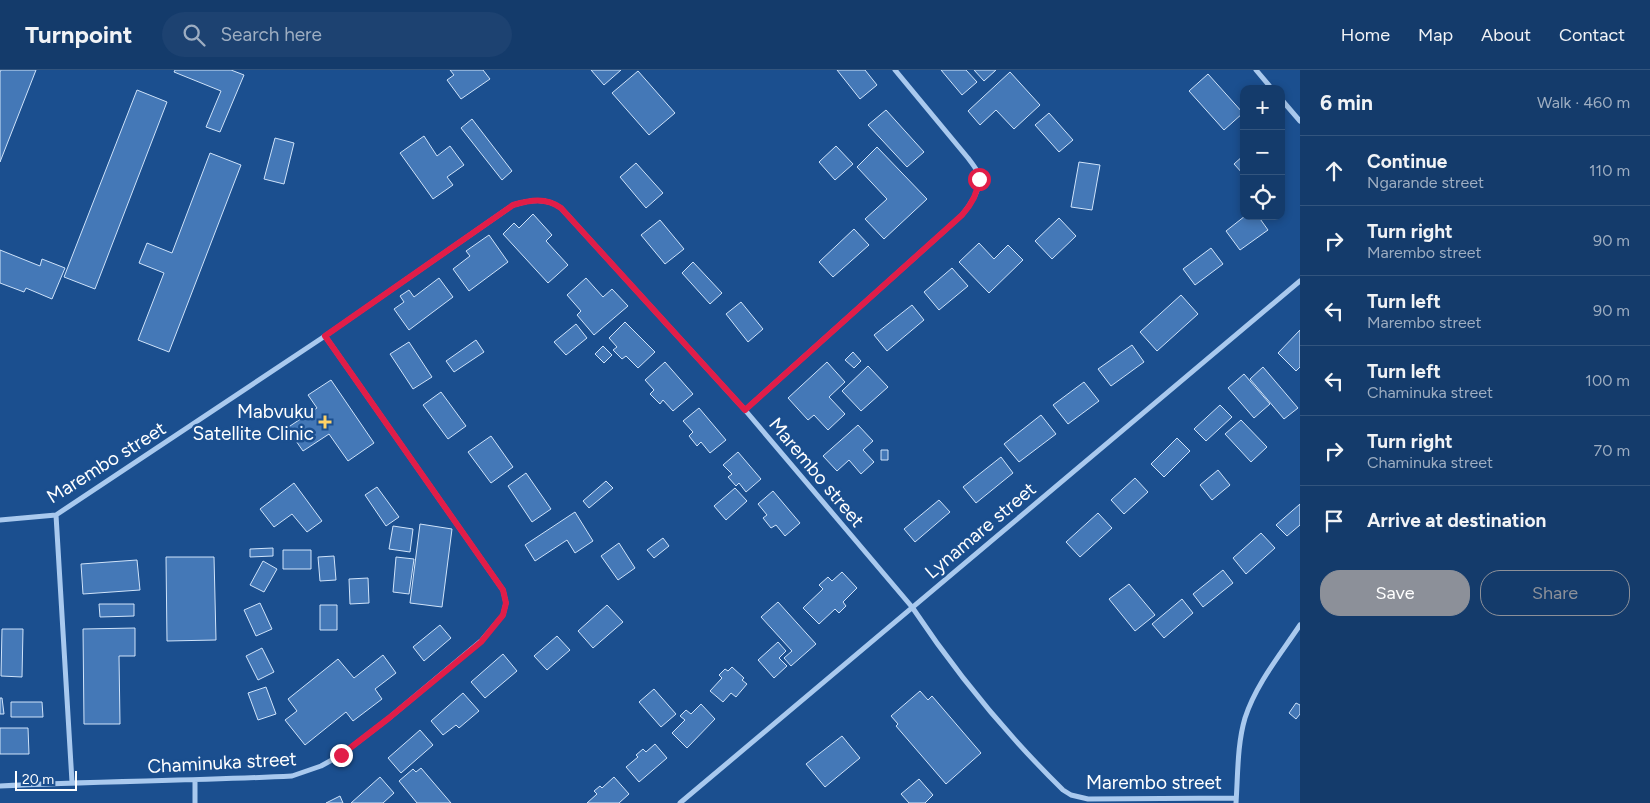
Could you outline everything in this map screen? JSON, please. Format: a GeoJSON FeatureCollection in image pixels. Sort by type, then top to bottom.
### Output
{"type":"FeatureCollection","features":[{"type":"Feature","properties":{"kind":"street"},"geometry":{"type":"LineString","coordinates":[[745,410],[962,215],[975,197],[979,186],[978,173],[968,158],[896,70]]}},
{"type":"Feature","properties":{"kind":"street"},"geometry":{"type":"LineString","coordinates":[[1256,70],[1269,85]]}},
{"type":"Feature","properties":{"kind":"street"},"geometry":{"type":"LineString","coordinates":[[1285,103],[1300,120]]}},
{"type":"Feature","properties":{"kind":"street","name":"Marembo street"},"geometry":{"type":"LineString","coordinates":[[0,520],[56,515],[325,336],[513,205],[528,201],[553,202],[561,208],[745,410],[912,607],[977,697],[1052,779],[1071,795],[1088,798],[1236,800]]}},
{"type":"Feature","properties":{"kind":"street","name":"Lynamare street"},"geometry":{"type":"LineString","coordinates":[[680,803],[1300,281]]}},
{"type":"Feature","properties":{"kind":"street","name":"Chaminuka street"},"geometry":{"type":"LineString","coordinates":[[0,786],[72,782],[194,781],[292,776],[321,766],[341,755],[481,642],[503,615],[506,603],[503,590],[325,336]]}},
{"type":"Feature","properties":{"kind":"street"},"geometry":{"type":"LineString","coordinates":[[56,515],[72,782]]}},
{"type":"Feature","properties":{"kind":"street"},"geometry":{"type":"LineString","coordinates":[[1236,800],[1240,741],[1245,718],[1264,677],[1300,625]]}},
{"type":"Feature","properties":{"kind":"street"},"geometry":{"type":"LineString","coordinates":[[194,781],[195,803]]}},
{"type":"Feature","properties":{"kind":"building"},"geometry":{"type":"Polygon","coordinates":[[[1,70],[36,70],[0,162],[0,72],[1,70]]]}},
{"type":"Feature","properties":{"kind":"building"},"geometry":{"type":"Polygon","coordinates":[[[175,70],[231,70],[244,75],[220,132],[206,127],[221,91],[174,72],[175,70]]]}},
{"type":"Feature","properties":{"kind":"building"},"geometry":{"type":"Polygon","coordinates":[[[450,70],[483,70],[490,79],[461,99],[447,80],[454,75],[450,70]]]}},
{"type":"Feature","properties":{"kind":"building"},"geometry":{"type":"Polygon","coordinates":[[[591,70],[621,70],[604,85],[591,70]]]}},
{"type":"Feature","properties":{"kind":"building"},"geometry":{"type":"Polygon","coordinates":[[[837,70],[865,70],[877,85],[860,99],[837,70]]]}},
{"type":"Feature","properties":{"kind":"building"},"geometry":{"type":"Polygon","coordinates":[[[941,70],[966,70],[977,82],[962,95],[941,70]]]}},
{"type":"Feature","properties":{"kind":"building"},"geometry":{"type":"Polygon","coordinates":[[[974,70],[996,70],[984,81],[974,70]]]}},
{"type":"Feature","properties":{"kind":"building"},"geometry":{"type":"Polygon","coordinates":[[[638,71],[675,113],[649,135],[612,93],[638,71]]]}},
{"type":"Feature","properties":{"kind":"building"},"geometry":{"type":"Polygon","coordinates":[[[1010,72],[1040,105],[1014,129],[996,110],[980,125],[968,111],[1010,72]]]}},
{"type":"Feature","properties":{"kind":"building"},"geometry":{"type":"Polygon","coordinates":[[[1208,74],[1240,110],[1240,116],[1224,130],[1189,91],[1208,74]]]}},
{"type":"Feature","properties":{"kind":"building"},"geometry":{"type":"Polygon","coordinates":[[[137,90],[167,102],[95,289],[64,277],[137,90]]]}},
{"type":"Feature","properties":{"kind":"building"},"geometry":{"type":"Polygon","coordinates":[[[886,110],[924,152],[907,167],[868,125],[886,110]]]}},
{"type":"Feature","properties":{"kind":"building"},"geometry":{"type":"Polygon","coordinates":[[[1049,113],[1073,140],[1059,152],[1035,125],[1049,113]]]}},
{"type":"Feature","properties":{"kind":"building"},"geometry":{"type":"Polygon","coordinates":[[[472,119],[512,171],[502,180],[461,128],[472,119]]]}},
{"type":"Feature","properties":{"kind":"building"},"geometry":{"type":"Polygon","coordinates":[[[424,136],[437,156],[450,146],[464,165],[447,177],[453,185],[433,199],[400,153],[424,136]]]}},
{"type":"Feature","properties":{"kind":"building"},"geometry":{"type":"Polygon","coordinates":[[[275,138],[294,143],[284,184],[264,179],[275,138]]]}},
{"type":"Feature","properties":{"kind":"building"},"geometry":{"type":"Polygon","coordinates":[[[836,146],[853,164],[835,180],[819,162],[836,146]]]}},
{"type":"Feature","properties":{"kind":"building"},"geometry":{"type":"Polygon","coordinates":[[[877,147],[927,199],[884,239],[865,219],[887,199],[857,167],[877,147]]]}},
{"type":"Feature","properties":{"kind":"building"},"geometry":{"type":"Polygon","coordinates":[[[210,153],[241,165],[169,352],[138,340],[164,273],[139,263],[147,243],[172,253],[210,153]]]}},
{"type":"Feature","properties":{"kind":"building"},"geometry":{"type":"Polygon","coordinates":[[[1240,159],[1240,171],[1234,164],[1240,159]]]}},
{"type":"Feature","properties":{"kind":"building"},"geometry":{"type":"Polygon","coordinates":[[[1079,162],[1100,165],[1092,210],[1071,207],[1079,162]]]}},
{"type":"Feature","properties":{"kind":"building"},"geometry":{"type":"Polygon","coordinates":[[[636,163],[663,193],[646,208],[620,177],[636,163]]]}},
{"type":"Feature","properties":{"kind":"building"},"geometry":{"type":"Polygon","coordinates":[[[533,214],[552,235],[546,241],[568,265],[548,283],[503,234],[514,223],[519,228],[533,214]]]}},
{"type":"Feature","properties":{"kind":"building"},"geometry":{"type":"Polygon","coordinates":[[[1059,218],[1076,236],[1052,259],[1035,241],[1059,218]]]}},
{"type":"Feature","properties":{"kind":"building"},"geometry":{"type":"Polygon","coordinates":[[[660,220],[684,249],[665,264],[641,235],[660,220]]]}},
{"type":"Feature","properties":{"kind":"building"},"geometry":{"type":"Polygon","coordinates":[[[1240,220],[1261,220],[1268,230],[1240,250],[1226,231],[1240,220]]]}},
{"type":"Feature","properties":{"kind":"building"},"geometry":{"type":"Polygon","coordinates":[[[854,229],[869,245],[833,277],[819,262],[854,229]]]}},
{"type":"Feature","properties":{"kind":"building"},"geometry":{"type":"Polygon","coordinates":[[[489,235],[508,262],[469,291],[453,269],[470,256],[466,251],[489,235]]]}},
{"type":"Feature","properties":{"kind":"building"},"geometry":{"type":"Polygon","coordinates":[[[979,243],[994,259],[1008,245],[1023,260],[989,293],[959,262],[979,243]]]}},
{"type":"Feature","properties":{"kind":"building"},"geometry":{"type":"Polygon","coordinates":[[[1211,248],[1223,264],[1195,285],[1183,269],[1211,248]]]}},
{"type":"Feature","properties":{"kind":"building"},"geometry":{"type":"Polygon","coordinates":[[[0,250],[40,266],[42,259],[65,268],[52,299],[26,288],[24,292],[0,283],[0,250]]]}},
{"type":"Feature","properties":{"kind":"building"},"geometry":{"type":"Polygon","coordinates":[[[693,262],[722,293],[710,304],[682,273],[693,262]]]}},
{"type":"Feature","properties":{"kind":"building"},"geometry":{"type":"Polygon","coordinates":[[[952,268],[968,286],[939,310],[924,292],[952,268]]]}},
{"type":"Feature","properties":{"kind":"building"},"geometry":{"type":"Polygon","coordinates":[[[439,278],[453,297],[409,330],[394,309],[404,302],[400,296],[409,290],[414,297],[439,278]]]}},
{"type":"Feature","properties":{"kind":"building"},"geometry":{"type":"Polygon","coordinates":[[[586,278],[603,297],[612,289],[628,306],[594,335],[577,315],[581,311],[567,295],[586,278]]]}},
{"type":"Feature","properties":{"kind":"building"},"geometry":{"type":"Polygon","coordinates":[[[1181,295],[1198,314],[1157,351],[1140,332],[1181,295]]]}},
{"type":"Feature","properties":{"kind":"building"},"geometry":{"type":"Polygon","coordinates":[[[741,302],[763,329],[748,342],[726,314],[741,302]]]}},
{"type":"Feature","properties":{"kind":"building"},"geometry":{"type":"Polygon","coordinates":[[[912,305],[924,320],[887,351],[874,335],[912,305]]]}},
{"type":"Feature","properties":{"kind":"building"},"geometry":{"type":"Polygon","coordinates":[[[625,322],[655,352],[638,368],[626,356],[622,359],[613,350],[617,347],[609,338],[625,322]]]}},
{"type":"Feature","properties":{"kind":"building"},"geometry":{"type":"Polygon","coordinates":[[[576,324],[587,338],[566,355],[554,342],[576,324]]]}},
{"type":"Feature","properties":{"kind":"building"},"geometry":{"type":"Polygon","coordinates":[[[1300,330],[1300,367],[1296,371],[1278,353],[1300,330]]]}},
{"type":"Feature","properties":{"kind":"building"},"geometry":{"type":"Polygon","coordinates":[[[476,340],[484,352],[454,372],[446,361],[476,340]]]}},
{"type":"Feature","properties":{"kind":"building"},"geometry":{"type":"Polygon","coordinates":[[[409,342],[432,377],[413,389],[390,354],[409,342]]]}},
{"type":"Feature","properties":{"kind":"building"},"geometry":{"type":"Polygon","coordinates":[[[1132,345],[1144,362],[1111,386],[1098,369],[1132,345]]]}},
{"type":"Feature","properties":{"kind":"building"},"geometry":{"type":"Polygon","coordinates":[[[603,346],[612,355],[604,363],[595,354],[603,346]]]}},
{"type":"Feature","properties":{"kind":"building"},"geometry":{"type":"Polygon","coordinates":[[[853,352],[861,361],[854,368],[845,360],[853,352]]]}},
{"type":"Feature","properties":{"kind":"building"},"geometry":{"type":"Polygon","coordinates":[[[665,362],[693,394],[673,411],[663,400],[660,404],[650,394],[654,390],[645,380],[665,362]]]}},
{"type":"Feature","properties":{"kind":"building"},"geometry":{"type":"Polygon","coordinates":[[[827,362],[845,382],[829,397],[845,414],[828,430],[814,415],[808,420],[788,398],[827,362]]]}},
{"type":"Feature","properties":{"kind":"building"},"geometry":{"type":"Polygon","coordinates":[[[868,366],[888,387],[861,411],[842,391],[868,366]]]}},
{"type":"Feature","properties":{"kind":"building"},"geometry":{"type":"Polygon","coordinates":[[[1263,367],[1298,408],[1284,419],[1250,379],[1263,367]]]}},
{"type":"Feature","properties":{"kind":"building"},"geometry":{"type":"Polygon","coordinates":[[[1244,374],[1270,404],[1254,418],[1228,388],[1244,374]]]}},
{"type":"Feature","properties":{"kind":"building"},"geometry":{"type":"Polygon","coordinates":[[[331,380],[374,443],[348,461],[329,434],[303,451],[287,428],[317,408],[308,395],[331,380]]]}},
{"type":"Feature","properties":{"kind":"building"},"geometry":{"type":"Polygon","coordinates":[[[1084,382],[1099,401],[1068,424],[1053,405],[1084,382]]]}},
{"type":"Feature","properties":{"kind":"building"},"geometry":{"type":"Polygon","coordinates":[[[441,392],[466,426],[448,439],[423,405],[441,392]]]}},
{"type":"Feature","properties":{"kind":"building"},"geometry":{"type":"Polygon","coordinates":[[[1220,405],[1232,417],[1206,441],[1194,429],[1220,405]]]}},
{"type":"Feature","properties":{"kind":"building"},"geometry":{"type":"Polygon","coordinates":[[[699,408],[726,440],[710,453],[701,442],[697,446],[689,436],[693,432],[683,421],[699,408]]]}},
{"type":"Feature","properties":{"kind":"building"},"geometry":{"type":"Polygon","coordinates":[[[1041,415],[1056,434],[1019,462],[1004,444],[1041,415]]]}},
{"type":"Feature","properties":{"kind":"building"},"geometry":{"type":"Polygon","coordinates":[[[1241,420],[1267,447],[1251,462],[1225,434],[1241,420]]]}},
{"type":"Feature","properties":{"kind":"building"},"geometry":{"type":"Polygon","coordinates":[[[858,425],[873,441],[863,450],[874,462],[861,474],[849,460],[837,471],[823,456],[858,425]]]}},
{"type":"Feature","properties":{"kind":"building"},"geometry":{"type":"Polygon","coordinates":[[[491,436],[513,467],[491,483],[468,452],[491,436]]]}},
{"type":"Feature","properties":{"kind":"building"},"geometry":{"type":"Polygon","coordinates":[[[1177,438],[1190,451],[1164,477],[1151,464],[1177,438]]]}},
{"type":"Feature","properties":{"kind":"building"},"geometry":{"type":"Polygon","coordinates":[[[881,450],[888,450],[888,460],[881,460],[881,450]]]}},
{"type":"Feature","properties":{"kind":"building"},"geometry":{"type":"Polygon","coordinates":[[[738,452],[761,479],[746,492],[739,483],[736,486],[728,477],[732,474],[723,465],[738,452]]]}},
{"type":"Feature","properties":{"kind":"building"},"geometry":{"type":"Polygon","coordinates":[[[1001,457],[1013,473],[976,503],[963,487],[1001,457]]]}},
{"type":"Feature","properties":{"kind":"building"},"geometry":{"type":"Polygon","coordinates":[[[1218,470],[1230,485],[1212,500],[1200,485],[1218,470]]]}},
{"type":"Feature","properties":{"kind":"building"},"geometry":{"type":"Polygon","coordinates":[[[526,473],[551,509],[532,522],[508,486],[526,473]]]}},
{"type":"Feature","properties":{"kind":"building"},"geometry":{"type":"Polygon","coordinates":[[[1135,478],[1148,492],[1124,514],[1111,500],[1135,478]]]}},
{"type":"Feature","properties":{"kind":"building"},"geometry":{"type":"Polygon","coordinates":[[[606,481],[613,488],[589,508],[583,501],[606,481]]]}},
{"type":"Feature","properties":{"kind":"building"},"geometry":{"type":"Polygon","coordinates":[[[294,483],[322,521],[307,532],[292,514],[274,527],[260,509],[294,483]]]}},
{"type":"Feature","properties":{"kind":"building"},"geometry":{"type":"Polygon","coordinates":[[[377,487],[399,517],[386,526],[365,495],[377,487]]]}},
{"type":"Feature","properties":{"kind":"building"},"geometry":{"type":"Polygon","coordinates":[[[735,488],[747,501],[726,520],[714,506],[735,488]]]}},
{"type":"Feature","properties":{"kind":"building"},"geometry":{"type":"Polygon","coordinates":[[[773,491],[800,523],[785,536],[776,525],[771,528],[763,518],[767,515],[758,504],[773,491]]]}},
{"type":"Feature","properties":{"kind":"building"},"geometry":{"type":"Polygon","coordinates":[[[939,500],[950,512],[915,542],[904,529],[939,500]]]}},
{"type":"Feature","properties":{"kind":"building"},"geometry":{"type":"Polygon","coordinates":[[[1300,504],[1300,525],[1287,536],[1276,525],[1300,504]]]}},
{"type":"Feature","properties":{"kind":"building"},"geometry":{"type":"Polygon","coordinates":[[[575,512],[593,541],[575,553],[567,540],[535,561],[525,545],[575,512]]]}},
{"type":"Feature","properties":{"kind":"building"},"geometry":{"type":"Polygon","coordinates":[[[1098,513],[1112,528],[1080,557],[1066,542],[1098,513]]]}},
{"type":"Feature","properties":{"kind":"building"},"geometry":{"type":"Polygon","coordinates":[[[420,524],[452,529],[442,607],[410,603],[420,524]]]}},
{"type":"Feature","properties":{"kind":"building"},"geometry":{"type":"Polygon","coordinates":[[[393,526],[413,529],[410,552],[389,549],[393,526]]]}},
{"type":"Feature","properties":{"kind":"building"},"geometry":{"type":"Polygon","coordinates":[[[1261,533],[1275,548],[1246,574],[1233,558],[1261,533]]]}},
{"type":"Feature","properties":{"kind":"building"},"geometry":{"type":"Polygon","coordinates":[[[663,538],[669,546],[654,558],[647,550],[663,538]]]}},
{"type":"Feature","properties":{"kind":"building"},"geometry":{"type":"Polygon","coordinates":[[[619,543],[635,568],[618,580],[601,556],[619,543]]]}},
{"type":"Feature","properties":{"kind":"building"},"geometry":{"type":"Polygon","coordinates":[[[273,548],[273,556],[250,557],[250,549],[273,548]]]}},
{"type":"Feature","properties":{"kind":"building"},"geometry":{"type":"Polygon","coordinates":[[[283,550],[311,550],[311,569],[283,569],[283,550]]]}},
{"type":"Feature","properties":{"kind":"building"},"geometry":{"type":"Polygon","coordinates":[[[334,556],[336,580],[320,581],[318,557],[334,556]]]}},
{"type":"Feature","properties":{"kind":"building"},"geometry":{"type":"Polygon","coordinates":[[[166,557],[214,557],[216,640],[167,641],[166,557]]]}},
{"type":"Feature","properties":{"kind":"building"},"geometry":{"type":"Polygon","coordinates":[[[396,557],[414,559],[409,594],[393,592],[396,557]]]}},
{"type":"Feature","properties":{"kind":"building"},"geometry":{"type":"Polygon","coordinates":[[[137,560],[140,590],[83,594],[81,564],[137,560]]]}},
{"type":"Feature","properties":{"kind":"building"},"geometry":{"type":"Polygon","coordinates":[[[263,561],[277,569],[264,592],[250,585],[263,561]]]}},
{"type":"Feature","properties":{"kind":"building"},"geometry":{"type":"Polygon","coordinates":[[[1223,570],[1233,583],[1203,607],[1193,594],[1223,570]]]}},
{"type":"Feature","properties":{"kind":"building"},"geometry":{"type":"Polygon","coordinates":[[[842,572],[857,588],[843,602],[846,606],[839,613],[835,609],[819,624],[803,608],[823,589],[819,585],[828,577],[832,581],[842,572]]]}},
{"type":"Feature","properties":{"kind":"building"},"geometry":{"type":"Polygon","coordinates":[[[368,578],[369,603],[350,604],[349,579],[368,578]]]}},
{"type":"Feature","properties":{"kind":"building"},"geometry":{"type":"Polygon","coordinates":[[[1129,584],[1155,615],[1135,631],[1109,599],[1129,584]]]}},
{"type":"Feature","properties":{"kind":"building"},"geometry":{"type":"Polygon","coordinates":[[[1182,599],[1193,613],[1164,638],[1152,624],[1182,599]]]}},
{"type":"Feature","properties":{"kind":"building"},"geometry":{"type":"Polygon","coordinates":[[[778,602],[816,644],[791,666],[784,658],[792,651],[761,617],[778,602]]]}},
{"type":"Feature","properties":{"kind":"building"},"geometry":{"type":"Polygon","coordinates":[[[260,603],[272,629],[256,636],[244,610],[260,603]]]}},
{"type":"Feature","properties":{"kind":"building"},"geometry":{"type":"Polygon","coordinates":[[[99,604],[134,604],[134,616],[100,617],[99,604]]]}},
{"type":"Feature","properties":{"kind":"building"},"geometry":{"type":"Polygon","coordinates":[[[320,605],[337,605],[337,630],[320,630],[320,605]]]}},
{"type":"Feature","properties":{"kind":"building"},"geometry":{"type":"Polygon","coordinates":[[[607,605],[623,622],[593,648],[578,631],[607,605]]]}},
{"type":"Feature","properties":{"kind":"building"},"geometry":{"type":"Polygon","coordinates":[[[440,625],[451,638],[424,661],[413,647],[440,625]]]}},
{"type":"Feature","properties":{"kind":"building"},"geometry":{"type":"Polygon","coordinates":[[[135,628],[135,656],[119,656],[120,724],[84,724],[83,629],[135,628]]]}},
{"type":"Feature","properties":{"kind":"building"},"geometry":{"type":"Polygon","coordinates":[[[2,629],[23,629],[22,677],[1,676],[2,629]]]}},
{"type":"Feature","properties":{"kind":"building"},"geometry":{"type":"Polygon","coordinates":[[[557,636],[570,650],[547,670],[534,656],[557,636]]]}},
{"type":"Feature","properties":{"kind":"building"},"geometry":{"type":"Polygon","coordinates":[[[778,642],[786,651],[779,658],[787,666],[774,678],[758,660],[778,642]]]}},
{"type":"Feature","properties":{"kind":"building"},"geometry":{"type":"Polygon","coordinates":[[[262,648],[274,672],[258,680],[246,656],[262,648]]]}},
{"type":"Feature","properties":{"kind":"building"},"geometry":{"type":"Polygon","coordinates":[[[503,654],[517,671],[485,698],[471,682],[503,654]]]}},
{"type":"Feature","properties":{"kind":"building"},"geometry":{"type":"Polygon","coordinates":[[[383,655],[396,673],[375,689],[382,699],[353,721],[346,712],[305,745],[285,720],[297,711],[288,699],[338,659],[354,678],[383,655]]]}},
{"type":"Feature","properties":{"kind":"building"},"geometry":{"type":"Polygon","coordinates":[[[732,667],[744,678],[742,680],[747,684],[736,697],[731,693],[723,702],[710,691],[722,678],[719,675],[725,669],[728,671],[732,667]]]}},
{"type":"Feature","properties":{"kind":"building"},"geometry":{"type":"Polygon","coordinates":[[[266,687],[276,714],[258,720],[248,693],[266,687]]]}},
{"type":"Feature","properties":{"kind":"building"},"geometry":{"type":"Polygon","coordinates":[[[654,689],[676,714],[661,727],[639,702],[654,689]]]}},
{"type":"Feature","properties":{"kind":"building"},"geometry":{"type":"Polygon","coordinates":[[[920,691],[928,700],[932,696],[981,753],[946,784],[896,726],[898,724],[891,716],[920,691]]]}},
{"type":"Feature","properties":{"kind":"building"},"geometry":{"type":"Polygon","coordinates":[[[463,693],[479,711],[459,728],[456,725],[443,735],[431,721],[463,693]]]}},
{"type":"Feature","properties":{"kind":"building"},"geometry":{"type":"Polygon","coordinates":[[[0,698],[2,698],[4,714],[0,714],[0,698]]]}},
{"type":"Feature","properties":{"kind":"building"},"geometry":{"type":"Polygon","coordinates":[[[11,702],[42,702],[43,717],[11,717],[11,702]]]}},
{"type":"Feature","properties":{"kind":"building"},"geometry":{"type":"Polygon","coordinates":[[[1296,703],[1300,705],[1300,714],[1296,719],[1289,713],[1296,703]]]}},
{"type":"Feature","properties":{"kind":"building"},"geometry":{"type":"Polygon","coordinates":[[[701,704],[715,719],[687,748],[672,733],[685,720],[680,716],[686,710],[691,714],[701,704]]]}},
{"type":"Feature","properties":{"kind":"building"},"geometry":{"type":"Polygon","coordinates":[[[0,728],[28,728],[29,754],[0,754],[0,728]]]}},
{"type":"Feature","properties":{"kind":"building"},"geometry":{"type":"Polygon","coordinates":[[[420,730],[433,745],[401,773],[388,758],[420,730]]]}},
{"type":"Feature","properties":{"kind":"building"},"geometry":{"type":"Polygon","coordinates":[[[842,736],[860,758],[825,787],[806,764],[842,736]]]}},
{"type":"Feature","properties":{"kind":"building"},"geometry":{"type":"Polygon","coordinates":[[[655,744],[667,758],[639,782],[626,767],[638,757],[636,755],[643,749],[646,752],[655,744]]]}},
{"type":"Feature","properties":{"kind":"building"},"geometry":{"type":"Polygon","coordinates":[[[421,768],[451,803],[417,803],[399,781],[413,769],[416,772],[421,768]]]}},
{"type":"Feature","properties":{"kind":"building"},"geometry":{"type":"Polygon","coordinates":[[[380,777],[394,793],[383,803],[351,803],[380,777]]]}},
{"type":"Feature","properties":{"kind":"building"},"geometry":{"type":"Polygon","coordinates":[[[614,777],[629,794],[619,803],[587,803],[597,794],[594,791],[600,786],[602,788],[614,777]]]}},
{"type":"Feature","properties":{"kind":"building"},"geometry":{"type":"Polygon","coordinates":[[[919,779],[933,795],[925,803],[909,803],[901,794],[919,779]]]}},
{"type":"Feature","properties":{"kind":"building"},"geometry":{"type":"Polygon","coordinates":[[[340,796],[343,803],[326,803],[340,796]]]}},
{"type":"Feature","properties":{"kind":"place","name":"Mabvuku Satellite Clinic"},"geometry":{"type":"Point","coordinates":[325,422]}},
{"type":"Feature","properties":{"kind":"route"},"geometry":{"type":"LineString","coordinates":[[341,755],[481,642],[500,621],[506,603],[503,590],[325,336],[513,205],[528,201],[544,200],[553,202],[561,208],[745,410],[962,215],[975,197],[979,186],[979,179]]}}]}
